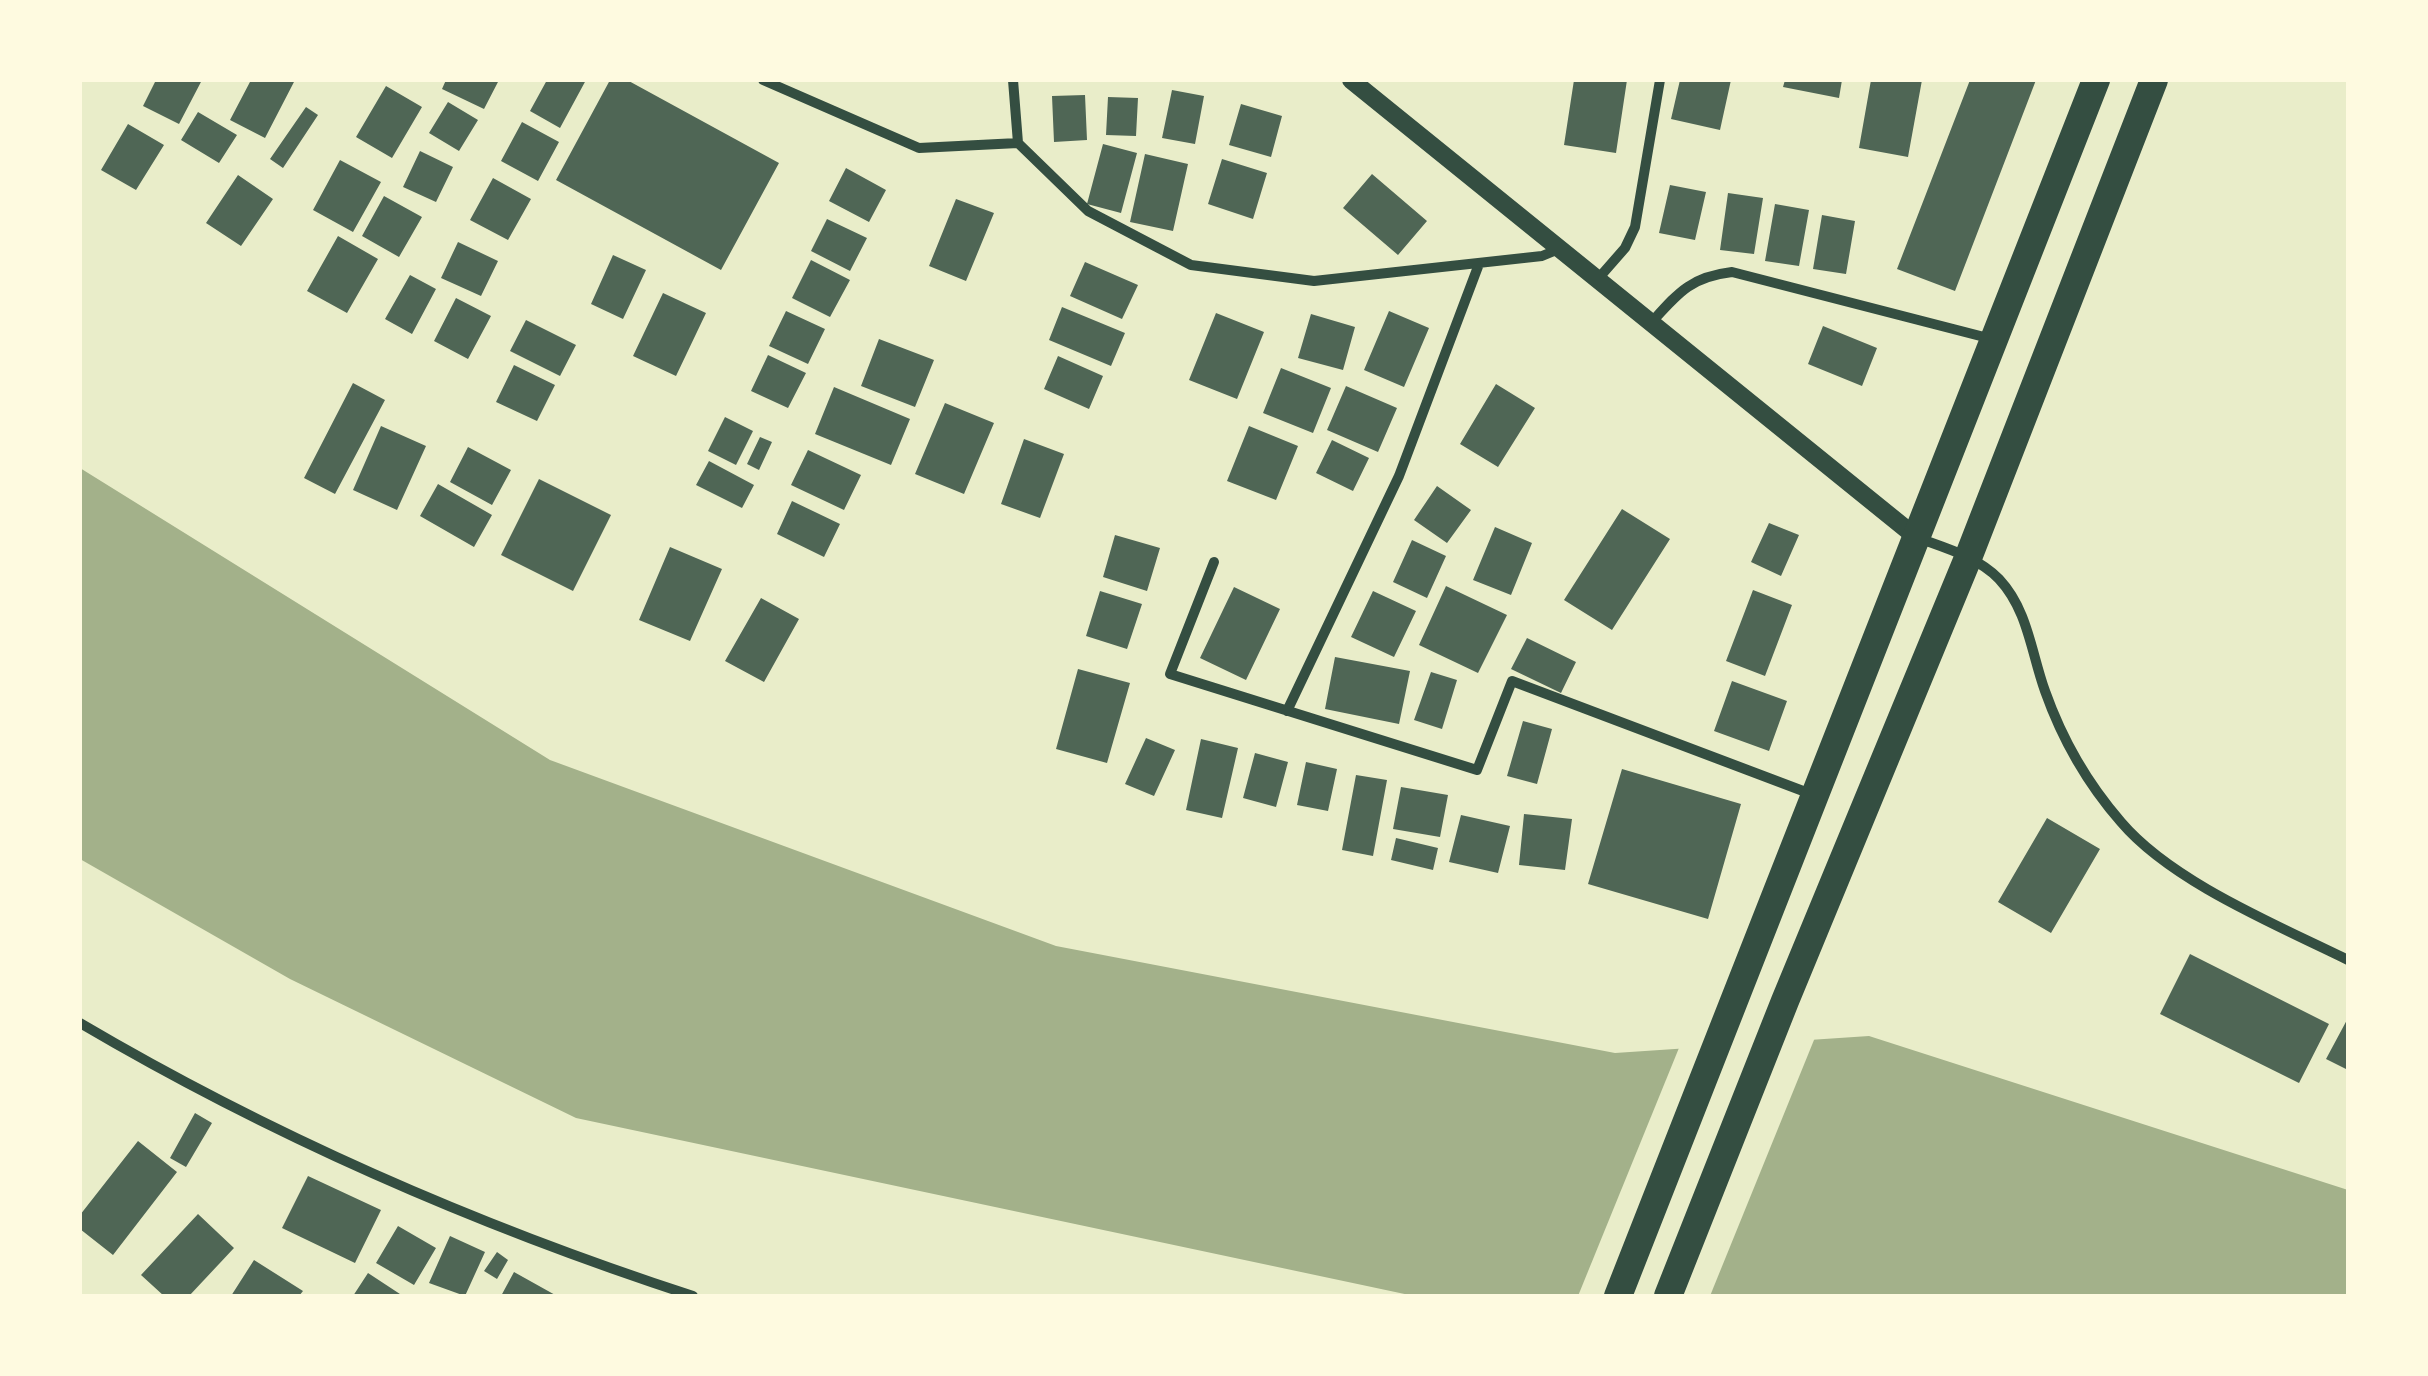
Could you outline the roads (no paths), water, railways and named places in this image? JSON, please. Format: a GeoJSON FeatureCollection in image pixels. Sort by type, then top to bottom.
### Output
{"type":"FeatureCollection","features":[{"type":"Feature","properties":{"kind":"highway"},"geometry":{"type":"LineString","coordinates":[[1618,1296],[2096,80]]}},
{"type":"Feature","properties":{"kind":"highway"},"geometry":{"type":"LineString","coordinates":[[1668,1296],[1968,558],[2154,80]]}},
{"type":"Feature","properties":{"kind":"street"},"geometry":{"type":"LineString","coordinates":[[763,80],[919,148],[1018,142]]}},
{"type":"Feature","properties":{"kind":"street"},"geometry":{"type":"LineString","coordinates":[[1013,80],[1018,142],[1088,212],[1191,265],[1314,282],[1542,256],[1559,250]]}},
{"type":"Feature","properties":{"kind":"street"},"geometry":{"type":"LineString","coordinates":[[1351,80],[1916,537],[1968,558],[1996,576],[2015,600],[2067,743],[2093,788],[2124,826],[2204,887],[2348,960]]}},
{"type":"Feature","properties":{"kind":"street"},"geometry":{"type":"LineString","coordinates":[[1597,280],[1626,248],[1635,228],[1660,80]]}},
{"type":"Feature","properties":{"kind":"street"},"geometry":{"type":"LineString","coordinates":[[1287,711],[1399,476],[1479,264]]}},
{"type":"Feature","properties":{"kind":"street"},"geometry":{"type":"LineString","coordinates":[[1650,324],[1681,290],[1706,275],[1732,272],[1994,340]]}},
{"type":"Feature","properties":{"kind":"street"},"geometry":{"type":"LineString","coordinates":[[1214,562],[1170,674],[1477,770],[1512,681],[1816,796]]}},
{"type":"Feature","properties":{"kind":"street"},"geometry":{"type":"LineString","coordinates":[[80,1023],[140,1058],[323,1151],[594,1264],[693,1296]]}}]}
